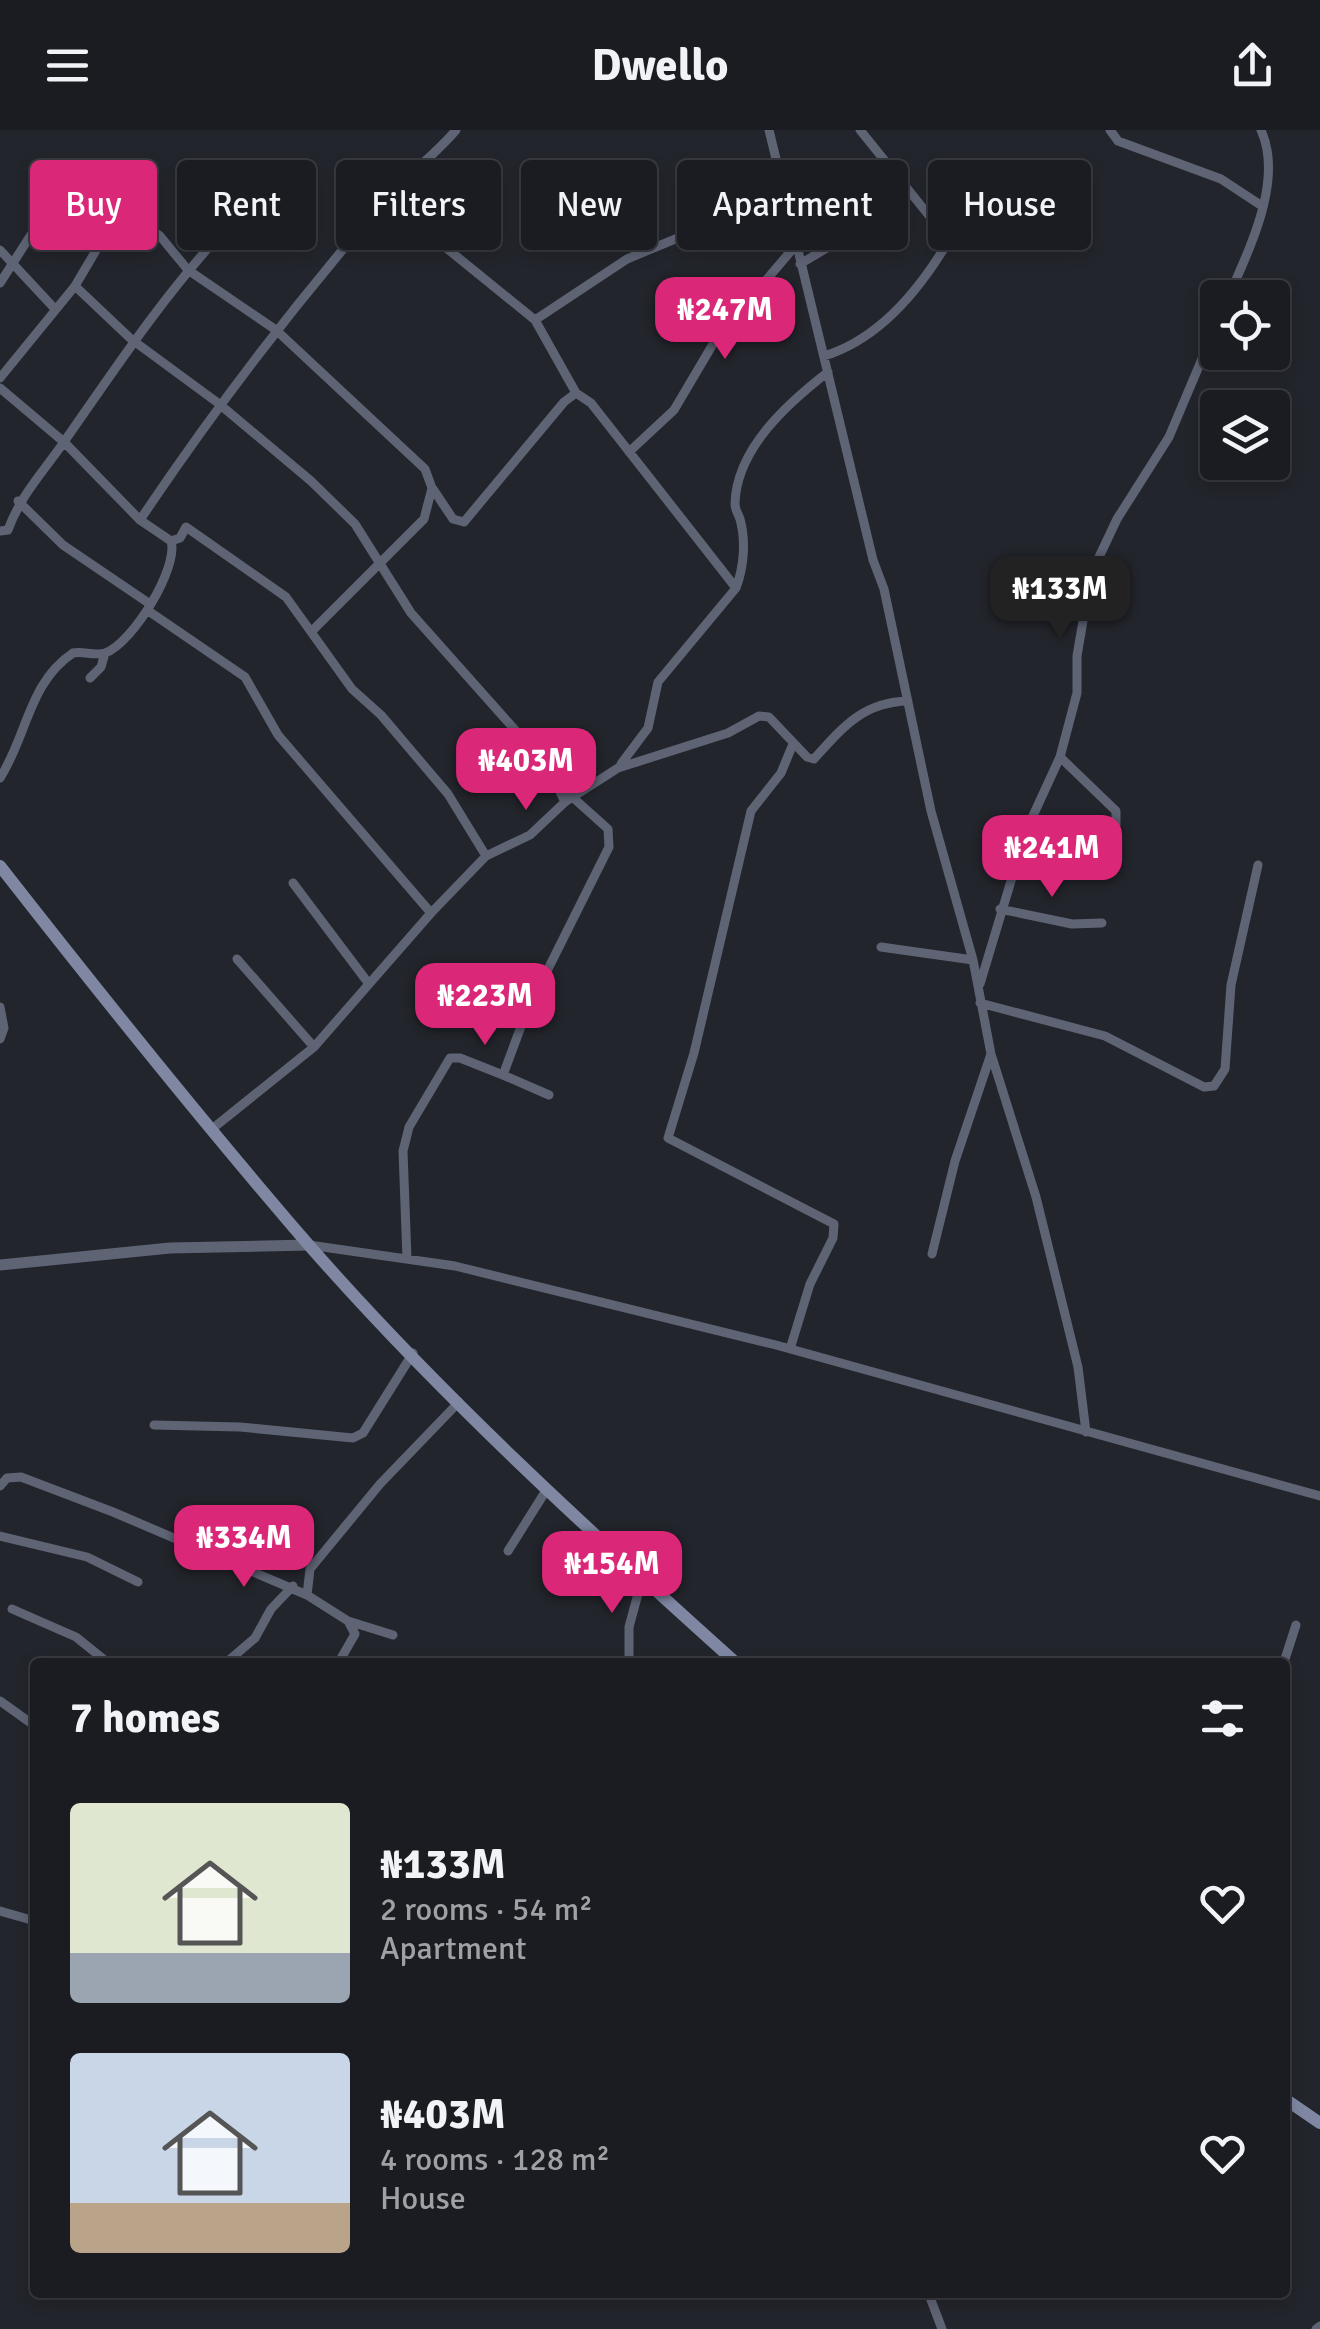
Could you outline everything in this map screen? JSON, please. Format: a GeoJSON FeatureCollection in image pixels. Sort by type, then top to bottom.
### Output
{"type":"FeatureCollection","features":[{"type":"Feature","properties":{"kind":"main road"},"geometry":{"type":"LineString","coordinates":[[0,866],[212,1130],[310,1245],[459,1402],[731,1658]]}},
{"type":"Feature","properties":{"kind":"main road"},"geometry":{"type":"LineString","coordinates":[[1290,2102],[1320,2123]]}},
{"type":"Feature","properties":{"kind":"street"},"geometry":{"type":"LineString","coordinates":[[425,160],[456,130]]}},
{"type":"Feature","properties":{"kind":"street"},"geometry":{"type":"LineString","coordinates":[[769,130],[776,160]]}},
{"type":"Feature","properties":{"kind":"street"},"geometry":{"type":"LineString","coordinates":[[824,356],[871,332],[893,314],[943,250],[931,218],[860,130]]}},
{"type":"Feature","properties":{"kind":"street"},"geometry":{"type":"LineString","coordinates":[[1110,130],[1118,142],[1221,179],[1262,206]]}},
{"type":"Feature","properties":{"kind":"street"},"geometry":{"type":"LineString","coordinates":[[1235,280],[1262,206],[1270,155],[1261,130]]}},
{"type":"Feature","properties":{"kind":"street"},"geometry":{"type":"LineString","coordinates":[[0,283],[30,234]]}},
{"type":"Feature","properties":{"kind":"street"},"geometry":{"type":"LineString","coordinates":[[157,234],[188,270],[276,330],[425,469],[432,488],[453,519],[464,522],[564,402],[576,393]]}},
{"type":"Feature","properties":{"kind":"street"},"geometry":{"type":"LineString","coordinates":[[535,320],[627,259],[677,238]]}},
{"type":"Feature","properties":{"kind":"street"},"geometry":{"type":"LineString","coordinates":[[0,250],[55,309]]}},
{"type":"Feature","properties":{"kind":"street"},"geometry":{"type":"LineString","coordinates":[[0,378],[75,286],[96,250]]}},
{"type":"Feature","properties":{"kind":"street"},"geometry":{"type":"LineString","coordinates":[[0,531],[8,530],[18,502],[64,442],[132,339],[206,250]]}},
{"type":"Feature","properties":{"kind":"street"},"geometry":{"type":"LineString","coordinates":[[140,520],[218,403],[343,250]]}},
{"type":"Feature","properties":{"kind":"street"},"geometry":{"type":"LineString","coordinates":[[450,250],[535,320],[576,393],[590,403],[736,588]]}},
{"type":"Feature","properties":{"kind":"street"},"geometry":{"type":"LineString","coordinates":[[629,452],[674,410],[716,339],[792,250]]}},
{"type":"Feature","properties":{"kind":"street"},"geometry":{"type":"LineString","coordinates":[[797,250],[908,701],[931,811],[973,960],[991,1054],[1041,1216],[1078,1368],[1086,1432]]}},
{"type":"Feature","properties":{"kind":"street"},"geometry":{"type":"LineString","coordinates":[[800,264],[823,250]]}},
{"type":"Feature","properties":{"kind":"street"},"geometry":{"type":"LineString","coordinates":[[75,286],[132,339],[218,403],[311,481],[355,524],[411,613],[548,767],[569,800],[608,829],[609,847],[526,1012],[503,1075]]}},
{"type":"Feature","properties":{"kind":"street"},"geometry":{"type":"LineString","coordinates":[[978,990],[1026,831],[1060,757],[1078,693],[1078,656],[1092,574],[1117,520],[1170,437],[1200,364]]}},
{"type":"Feature","properties":{"kind":"street"},"geometry":{"type":"LineString","coordinates":[[618,768],[648,728],[658,682],[736,588],[743,570],[743,549],[735,506],[746,459],[798,394],[828,372]]}},
{"type":"Feature","properties":{"kind":"street"},"geometry":{"type":"LineString","coordinates":[[0,388],[64,442],[140,520],[175,540]]}},
{"type":"Feature","properties":{"kind":"street"},"geometry":{"type":"LineString","coordinates":[[314,630],[380,559],[424,519],[432,488]]}},
{"type":"Feature","properties":{"kind":"street"},"geometry":{"type":"LineString","coordinates":[[18,502],[62,546],[245,677],[278,735],[430,913]]}},
{"type":"Feature","properties":{"kind":"street"},"geometry":{"type":"LineString","coordinates":[[90,678],[101,666],[105,653],[148,607],[174,563],[175,540],[186,527],[286,597],[314,630],[352,689],[381,715],[448,794],[486,856]]}},
{"type":"Feature","properties":{"kind":"street"},"geometry":{"type":"LineString","coordinates":[[0,778],[25,732],[39,686],[73,653],[105,653]]}},
{"type":"Feature","properties":{"kind":"street"},"geometry":{"type":"LineString","coordinates":[[212,1130],[314,1047],[430,913],[486,856],[530,835],[569,800],[618,768],[728,733],[758,716],[769,717],[793,744],[814,759],[853,716],[881,702],[908,701]]}},
{"type":"Feature","properties":{"kind":"street"},"geometry":{"type":"LineString","coordinates":[[790,1350],[810,1284],[833,1238],[834,1224],[668,1138],[694,1053],[751,811],[780,773],[793,744]]}},
{"type":"Feature","properties":{"kind":"street"},"geometry":{"type":"LineString","coordinates":[[1060,757],[1116,811],[1116,825]]}},
{"type":"Feature","properties":{"kind":"street"},"geometry":{"type":"LineString","coordinates":[[980,1003],[1105,1036],[1204,1087],[1214,1086],[1224,1069],[1231,985],[1258,864]]}},
{"type":"Feature","properties":{"kind":"street"},"geometry":{"type":"LineString","coordinates":[[293,883],[369,984]]}},
{"type":"Feature","properties":{"kind":"street"},"geometry":{"type":"LineString","coordinates":[[1000,909],[1072,924],[1102,923]]}},
{"type":"Feature","properties":{"kind":"street"},"geometry":{"type":"LineString","coordinates":[[881,947],[973,960]]}},
{"type":"Feature","properties":{"kind":"street"},"geometry":{"type":"LineString","coordinates":[[237,959],[314,1047]]}},
{"type":"Feature","properties":{"kind":"street"},"geometry":{"type":"LineString","coordinates":[[0,1007],[4,1028],[0,1040]]}},
{"type":"Feature","properties":{"kind":"street"},"geometry":{"type":"LineString","coordinates":[[932,1254],[955,1162],[991,1054]]}},
{"type":"Feature","properties":{"kind":"street"},"geometry":{"type":"LineString","coordinates":[[407,1259],[402,1174],[409,1127],[450,1058],[460,1058],[549,1096]]}},
{"type":"Feature","properties":{"kind":"street"},"geometry":{"type":"LineString","coordinates":[[0,1264],[170,1248],[310,1245],[455,1266],[790,1350],[1320,1496]]}},
{"type":"Feature","properties":{"kind":"street"},"geometry":{"type":"LineString","coordinates":[[154,1426],[240,1427],[353,1438],[363,1433],[412,1353]]}},
{"type":"Feature","properties":{"kind":"street"},"geometry":{"type":"LineString","coordinates":[[307,1595],[305,1582],[310,1569],[380,1484],[459,1402]]}},
{"type":"Feature","properties":{"kind":"street"},"geometry":{"type":"LineString","coordinates":[[0,1486],[7,1478],[21,1477],[307,1595],[348,1621],[394,1635]]}},
{"type":"Feature","properties":{"kind":"street"},"geometry":{"type":"LineString","coordinates":[[508,1551],[548,1489]]}},
{"type":"Feature","properties":{"kind":"street"},"geometry":{"type":"LineString","coordinates":[[0,1536],[86,1557],[138,1582]]}},
{"type":"Feature","properties":{"kind":"street"},"geometry":{"type":"LineString","coordinates":[[629,1658],[630,1627],[642,1578]]}},
{"type":"Feature","properties":{"kind":"street"},"geometry":{"type":"LineString","coordinates":[[232,1658],[255,1638],[289,1588],[305,1582]]}},
{"type":"Feature","properties":{"kind":"street"},"geometry":{"type":"LineString","coordinates":[[12,1609],[76,1637],[102,1658]]}},
{"type":"Feature","properties":{"kind":"street"},"geometry":{"type":"LineString","coordinates":[[341,1658],[356,1634],[348,1621]]}},
{"type":"Feature","properties":{"kind":"street"},"geometry":{"type":"LineString","coordinates":[[1285,1658],[1296,1624]]}},
{"type":"Feature","properties":{"kind":"street"},"geometry":{"type":"LineString","coordinates":[[0,1702],[30,1723]]}},
{"type":"Feature","properties":{"kind":"street"},"geometry":{"type":"LineString","coordinates":[[0,1912],[30,1920]]}},
{"type":"Feature","properties":{"kind":"street"},"geometry":{"type":"LineString","coordinates":[[930,2298],[942,2329]]}}]}
